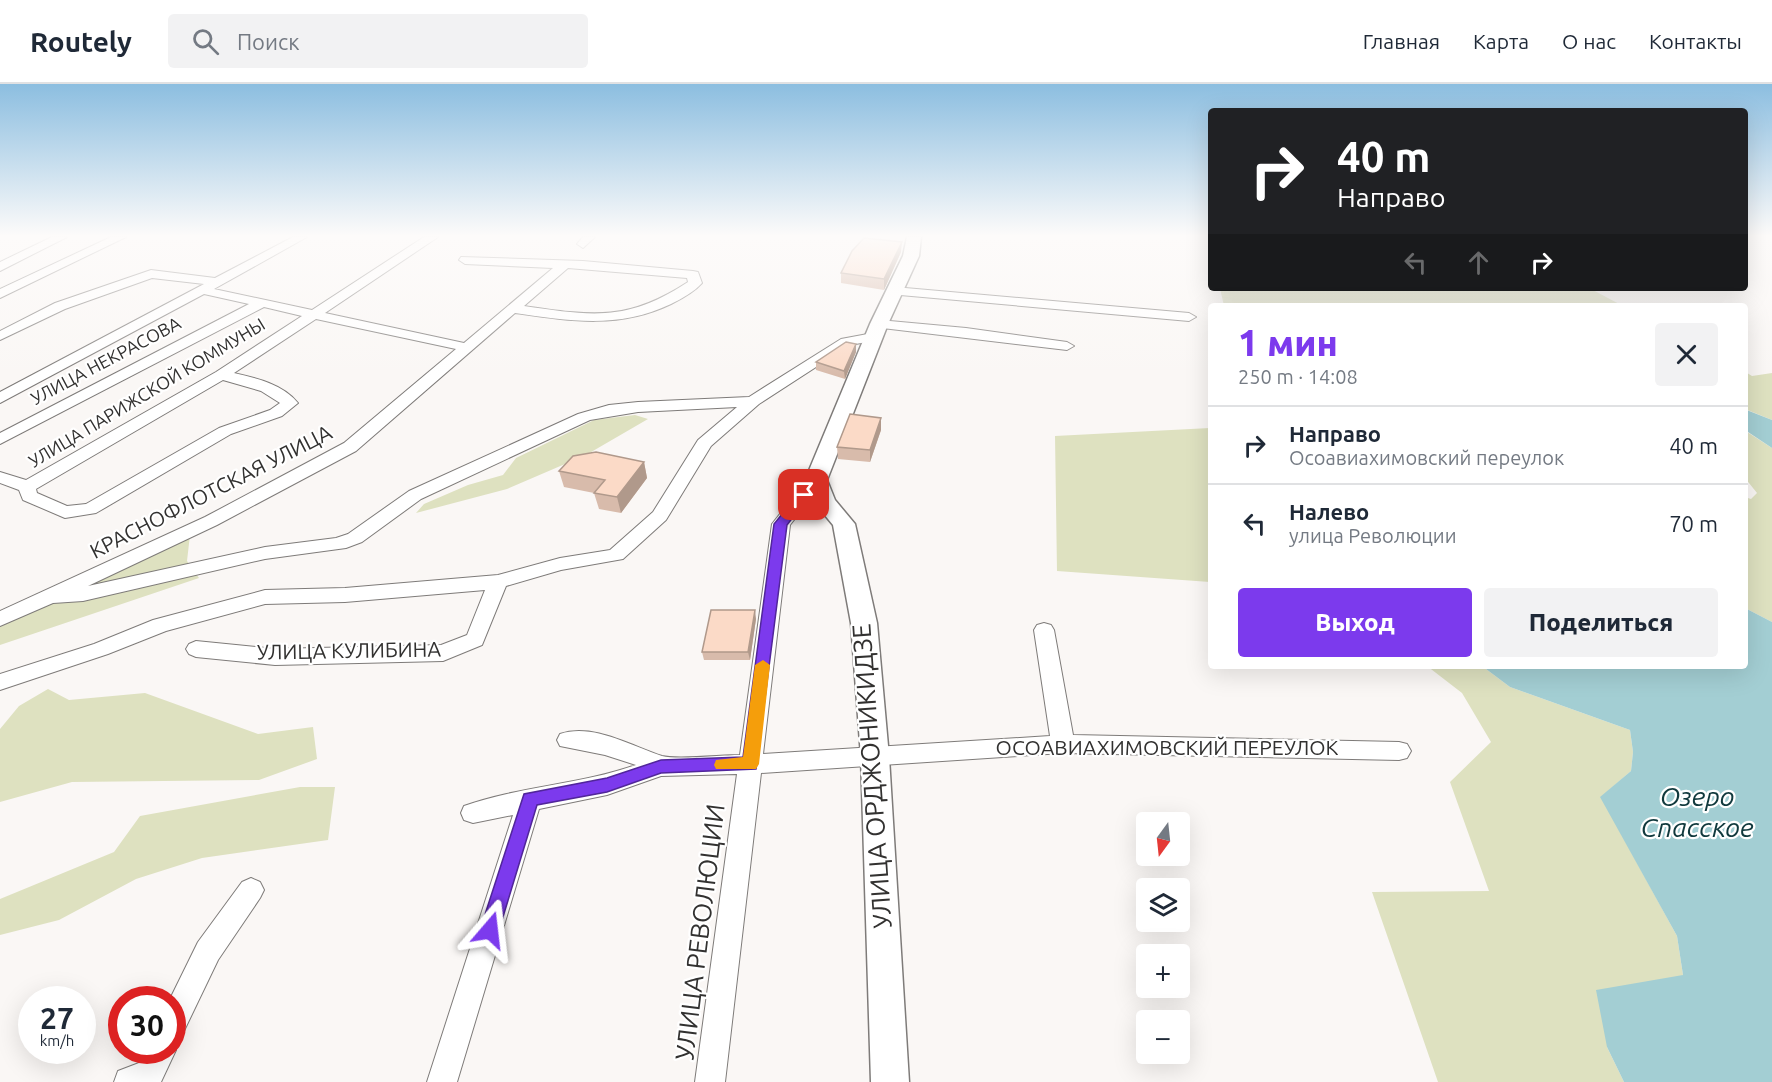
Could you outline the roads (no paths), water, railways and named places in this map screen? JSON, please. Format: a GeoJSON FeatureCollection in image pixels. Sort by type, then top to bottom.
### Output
{"type":"FeatureCollection","features":[{"type":"Feature","properties":{"kind":"street"},"geometry":{"type":"LineString","coordinates":[[0,294],[22,284]]}},
{"type":"Feature","properties":{"kind":"street"},"geometry":{"type":"LineString","coordinates":[[0,336],[60,306],[124,284]]}},
{"type":"Feature","properties":{"kind":"street"},"geometry":{"type":"LineString","coordinates":[[0,398],[214,284]]}},
{"type":"Feature","properties":{"kind":"street","name":"УЛИЦА ПАРИЖСКОЙ КОММУНЫ"},"geometry":{"type":"LineString","coordinates":[[0,477],[27,487],[220,375],[360,284]]}},
{"type":"Feature","properties":{"kind":"street","name":"КРАСНОФЛОТСКАЯ УЛИЦА"},"geometry":{"type":"LineString","coordinates":[[0,619],[211,521],[350,447],[543,284]]}},
{"type":"Feature","properties":{"kind":"street"},"geometry":{"type":"LineString","coordinates":[[514,309],[610,320],[637,316],[676,297],[693,284]]}},
{"type":"Feature","properties":{"kind":"street"},"geometry":{"type":"LineString","coordinates":[[816,480],[897,284]]}},
{"type":"Feature","properties":{"kind":"street"},"geometry":{"type":"LineString","coordinates":[[202,290],[469,348]]}},
{"type":"Feature","properties":{"kind":"street"},"geometry":{"type":"LineString","coordinates":[[894,291],[1189,317]]}},
{"type":"Feature","properties":{"kind":"street","name":"УЛИЦА НЕКРАСОВА"},"geometry":{"type":"LineString","coordinates":[[0,439],[262,303]]}},
{"type":"Feature","properties":{"kind":"street"},"geometry":{"type":"LineString","coordinates":[[0,682],[101,649],[160,625],[265,597],[345,595],[498,582],[560,564],[616,555],[660,516],[704,443],[753,401],[846,342],[876,331],[966,332],[1068,346]]}},
{"type":"Feature","properties":{"kind":"street"},"geometry":{"type":"LineString","coordinates":[[27,487],[29,496],[65,512],[90,509],[225,431],[276,413],[290,403],[282,395],[253,382],[220,375]]}},
{"type":"Feature","properties":{"kind":"street"},"geometry":{"type":"LineString","coordinates":[[48,596],[83,594],[265,553],[339,544],[355,538],[415,495],[592,414],[638,407],[753,401]]}},
{"type":"Feature","properties":{"kind":"street","name":"УЛИЦА ОРДЖОНИКИДЗЕ"},"geometry":{"type":"LineString","coordinates":[[816,480],[825,502],[844,524],[864,623],[875,757],[890,1082]]}},
{"type":"Feature","properties":{"kind":"street","name":"УЛИЦА РЕВОЛЮЦИИ"},"geometry":{"type":"LineString","coordinates":[[710,1082],[781,524],[816,480]]}},
{"type":"Feature","properties":{"kind":"street","name":"УЛИЦА КУЛИБИНА"},"geometry":{"type":"LineString","coordinates":[[195,650],[275,657],[443,653],[475,639],[498,582]]}},
{"type":"Feature","properties":{"kind":"street"},"geometry":{"type":"LineString","coordinates":[[1044,630],[1063,744]]}},
{"type":"Feature","properties":{"kind":"street"},"geometry":{"type":"LineString","coordinates":[[568,740],[598,742],[632,751],[661,766]]}},
{"type":"Feature","properties":{"kind":"street","name":"ОСОАВИАХИМОВСКИЙ ПЕРЕУЛОК"},"geometry":{"type":"LineString","coordinates":[[473,813],[530,799],[607,785],[661,766],[750,764],[1063,744],[1399,751]]}},
{"type":"Feature","properties":{"kind":"street"},"geometry":{"type":"LineString","coordinates":[[442,1082],[530,799]]}},
{"type":"Feature","properties":{"kind":"street"},"geometry":{"type":"LineString","coordinates":[[186,996],[208,951],[251,890]]}},
{"type":"Feature","properties":{"kind":"water"},"geometry":{"type":"Polygon","coordinates":[[[1748,411],[1772,420],[1772,448],[1748,432],[1748,411]]]}},
{"type":"Feature","properties":{"kind":"water","name":"Озеро Спасское"},"geometry":{"type":"Polygon","coordinates":[[[1748,610],[1772,622],[1772,1082],[1624,1082],[1607,1047],[1596,990],[1683,975],[1677,936],[1600,797],[1631,771],[1633,752],[1630,730],[1510,687],[1486,669],[1748,669],[1748,610]]]}}]}
